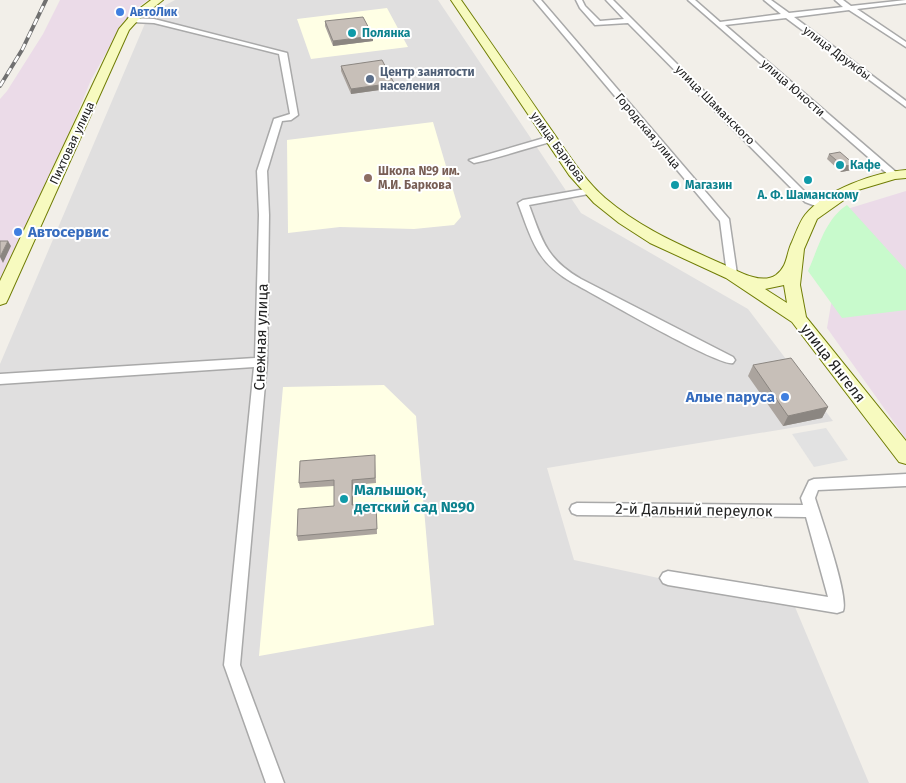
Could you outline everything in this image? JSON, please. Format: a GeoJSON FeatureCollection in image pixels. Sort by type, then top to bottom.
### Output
{"type":"FeatureCollection","features":[{"type":"Feature","properties":{"kind":"street","name":"Пихтовая улица"},"geometry":{"type":"LineString","coordinates":[[0,299],[124,29],[131,20],[158,0]]}},
{"type":"Feature","properties":{"kind":"street"},"geometry":{"type":"LineString","coordinates":[[457,0],[463,0]]}},
{"type":"Feature","properties":{"kind":"street","name":"улица Баркова"},"geometry":{"type":"LineString","coordinates":[[457,0],[574,172],[591,191],[624,220],[656,240],[736,276],[798,318]]}},
{"type":"Feature","properties":{"kind":"street","name":"Городская улица"},"geometry":{"type":"LineString","coordinates":[[537,0],[725,221],[736,276]]}},
{"type":"Feature","properties":{"kind":"street"},"geometry":{"type":"LineString","coordinates":[[579,0],[582,7],[598,23],[632,21]]}},
{"type":"Feature","properties":{"kind":"street","name":"улица Шаманского"},"geometry":{"type":"LineString","coordinates":[[609,0],[808,200],[824,206]]}},
{"type":"Feature","properties":{"kind":"street","name":"улица Юности"},"geometry":{"type":"LineString","coordinates":[[691,0],[900,175]]}},
{"type":"Feature","properties":{"kind":"street","name":"улица Дружбы"},"geometry":{"type":"LineString","coordinates":[[768,0],[906,105]]}},
{"type":"Feature","properties":{"kind":"street"},"geometry":{"type":"LineString","coordinates":[[838,0],[906,45]]}},
{"type":"Feature","properties":{"kind":"street"},"geometry":{"type":"LineString","coordinates":[[719,24],[906,2]]}},
{"type":"Feature","properties":{"kind":"street","name":"Снежная улица"},"geometry":{"type":"LineString","coordinates":[[131,20],[154,21],[283,53],[294,115],[278,119],[262,171],[264,215],[261,362],[232,665],[275,783]]}},
{"type":"Feature","properties":{"kind":"street"},"geometry":{"type":"LineString","coordinates":[[474,160],[504,154],[530,144],[551,139]]}},
{"type":"Feature","properties":{"kind":"street","name":"улица Янгеля"},"geometry":{"type":"LineString","coordinates":[[900,175],[853,188],[824,206],[811,217],[796,249],[792,285],[798,318],[906,456]]}},
{"type":"Feature","properties":{"kind":"street"},"geometry":{"type":"LineString","coordinates":[[591,191],[523,203],[532,233],[547,258],[568,278],[605,294],[694,345],[729,360]]}},
{"type":"Feature","properties":{"kind":"street"},"geometry":{"type":"LineString","coordinates":[[736,276],[772,284],[786,278],[794,266]]}},
{"type":"Feature","properties":{"kind":"street"},"geometry":{"type":"LineString","coordinates":[[0,379],[261,362]]}},
{"type":"Feature","properties":{"kind":"street"},"geometry":{"type":"LineString","coordinates":[[668,578],[837,606],[833,583],[808,498],[814,485],[906,480]]}},
{"type":"Feature","properties":{"kind":"street","name":"2-й Дальний переулок"},"geometry":{"type":"LineString","coordinates":[[577,509],[811,511]]}},
{"type":"Feature","properties":{"kind":"shaded area"},"geometry":{"type":"Polygon","coordinates":[[[60,0],[148,0],[138,7],[122,24],[91,80],[63,148],[0,281],[0,99],[43,34],[60,0]]]}},
{"type":"Feature","properties":{"kind":"shaded area"},"geometry":{"type":"Polygon","coordinates":[[[175,0],[438,0],[581,213],[748,309],[833,421],[547,468],[574,560],[795,607],[869,783],[0,783],[0,364],[149,14],[175,0]]]}},
{"type":"Feature","properties":{"kind":"shaded area"},"geometry":{"type":"Polygon","coordinates":[[[387,8],[408,47],[311,59],[297,19],[387,8]]]}},
{"type":"Feature","properties":{"kind":"shaded area","name":"Школа №9 им. М.И. Баркова"},"geometry":{"type":"Polygon","coordinates":[[[433,122],[461,217],[454,225],[414,229],[340,227],[288,233],[287,140],[433,122]]]}},
{"type":"Feature","properties":{"kind":"shaded area"},"geometry":{"type":"Polygon","coordinates":[[[906,191],[906,439],[827,328],[847,209],[906,191]]]}},
{"type":"Feature","properties":{"kind":"shaded area"},"geometry":{"type":"Polygon","coordinates":[[[384,385],[416,416],[434,625],[259,656],[283,387],[384,385]]]}},
{"type":"Feature","properties":{"kind":"shaded area"},"geometry":{"type":"Polygon","coordinates":[[[826,428],[848,460],[814,467],[792,434],[826,428]]]}},
{"type":"Feature","properties":{"kind":"green space"},"geometry":{"type":"Polygon","coordinates":[[[847,205],[906,270],[906,310],[842,318],[808,271],[828,226],[839,211],[847,205]]]}},
{"type":"Feature","properties":{"kind":"building"},"geometry":{"type":"Polygon","coordinates":[[[363,17],[373,36],[333,41],[325,21],[363,17]]]}},
{"type":"Feature","properties":{"kind":"building"},"geometry":{"type":"Polygon","coordinates":[[[382,60],[394,83],[351,89],[341,66],[382,60]]]}},
{"type":"Feature","properties":{"kind":"building"},"geometry":{"type":"Polygon","coordinates":[[[840,152],[855,165],[843,166],[829,154],[840,152]]]}},
{"type":"Feature","properties":{"kind":"building"},"geometry":{"type":"Polygon","coordinates":[[[0,241],[8,241],[0,257],[0,241]]]}},
{"type":"Feature","properties":{"kind":"building"},"geometry":{"type":"Polygon","coordinates":[[[791,358],[828,407],[788,416],[753,365],[791,358]]]}},
{"type":"Feature","properties":{"kind":"building","name":"Малышок, детский сад №90"},"geometry":{"type":"Polygon","coordinates":[[[375,455],[375,478],[352,480],[352,505],[376,503],[377,529],[297,536],[298,509],[334,506],[334,480],[299,483],[300,461],[375,455]]]}},
{"type":"Feature","properties":{"kind":"railway"},"geometry":{"type":"LineString","coordinates":[[0,86],[22,50],[46,0]]}},
{"type":"Feature","properties":{"kind":"place","name":"АвтоЛик"},"geometry":{"type":"Point","coordinates":[120,12]}},
{"type":"Feature","properties":{"kind":"place","name":"Полянка"},"geometry":{"type":"Point","coordinates":[352,33]}},
{"type":"Feature","properties":{"kind":"place","name":"Центр занятости населения"},"geometry":{"type":"Point","coordinates":[370,79]}},
{"type":"Feature","properties":{"kind":"place","name":"Кафе"},"geometry":{"type":"Point","coordinates":[840,165]}},
{"type":"Feature","properties":{"kind":"place","name":"Школа №9 им. М.И. Баркова"},"geometry":{"type":"Point","coordinates":[368,178]}},
{"type":"Feature","properties":{"kind":"place","name":"А. Ф. Шаманскому"},"geometry":{"type":"Point","coordinates":[808,180]}},
{"type":"Feature","properties":{"kind":"place","name":"Магазин"},"geometry":{"type":"Point","coordinates":[675,185]}},
{"type":"Feature","properties":{"kind":"place","name":"Автосервис"},"geometry":{"type":"Point","coordinates":[18,232]}},
{"type":"Feature","properties":{"kind":"place","name":"Алые паруса"},"geometry":{"type":"Point","coordinates":[785,397]}},
{"type":"Feature","properties":{"kind":"place","name":"Малышок, детский сад №90"},"geometry":{"type":"Point","coordinates":[344,499]}}]}
